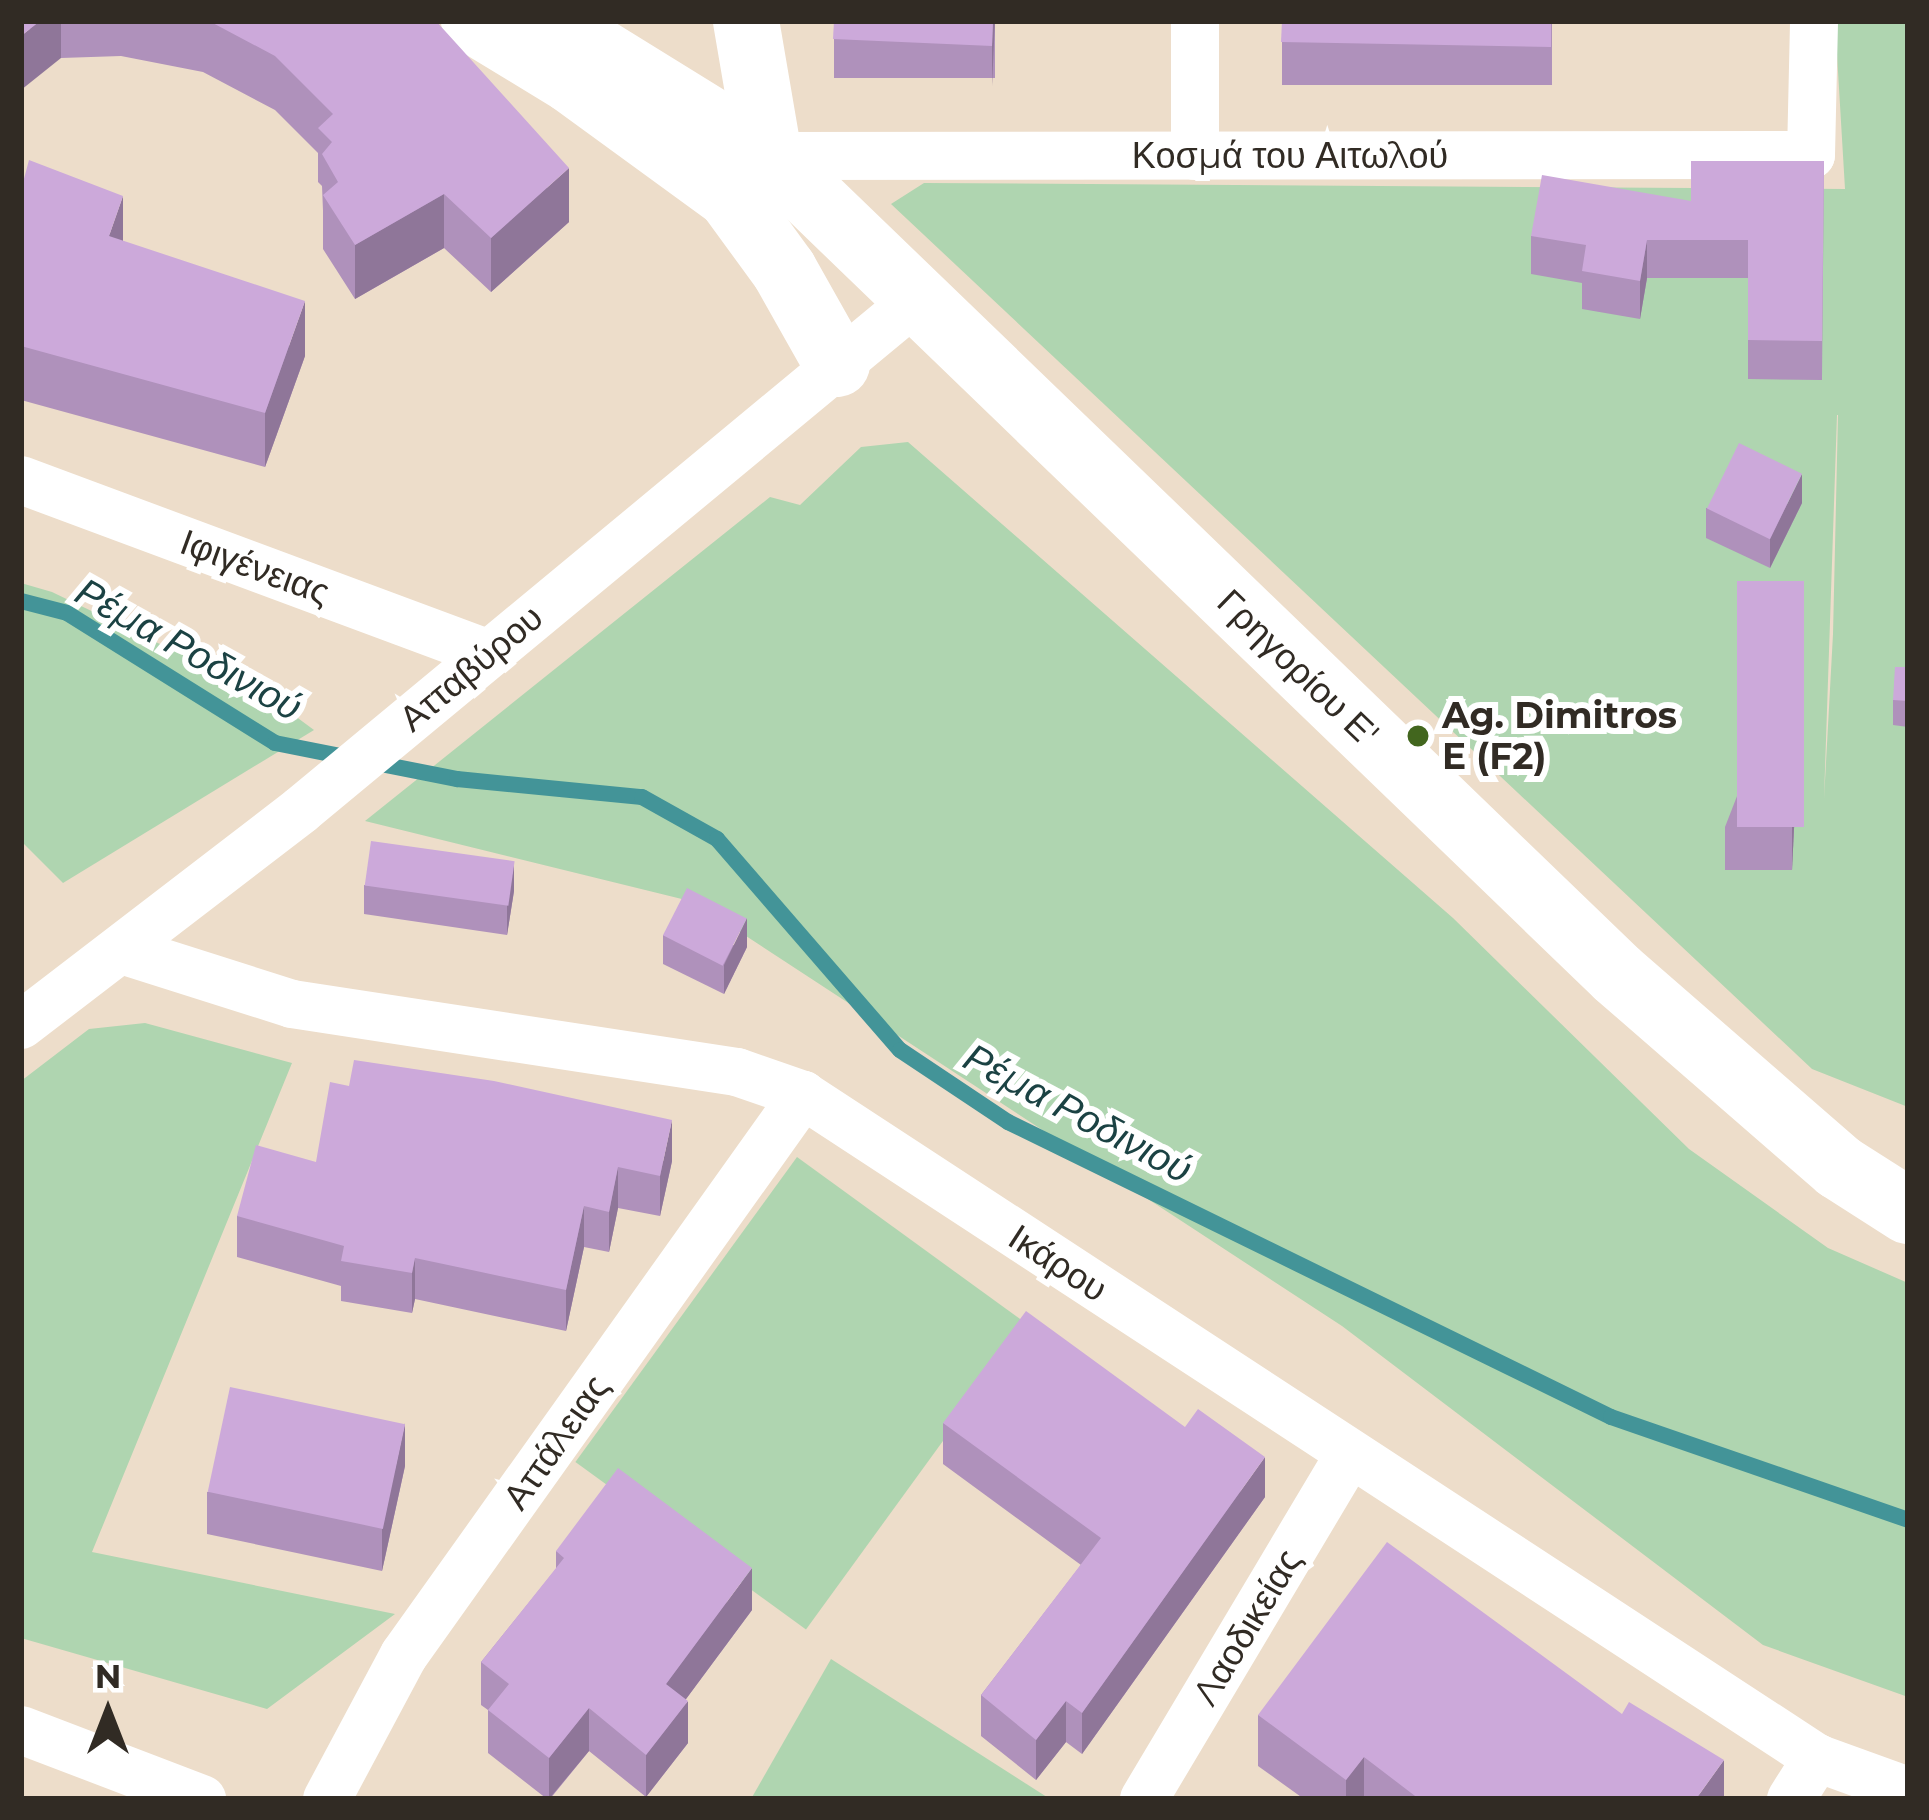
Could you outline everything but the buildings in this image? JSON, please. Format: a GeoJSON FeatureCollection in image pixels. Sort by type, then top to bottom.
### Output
{"type":"FeatureCollection","features":[{"type":"Feature","properties":{"kind":"main road"},"geometry":{"type":"LineString","coordinates":[[474,21],[749,176]]}},
{"type":"Feature","properties":{"kind":"main road"},"geometry":{"type":"LineString","coordinates":[[550,21],[749,176]]}},
{"type":"Feature","properties":{"kind":"main road"},"geometry":{"type":"LineString","coordinates":[[746,21],[749,176],[784,269],[837,364]]}},
{"type":"Feature","properties":{"kind":"main road","name":"Γρηγορίου Ε'"},"geometry":{"type":"LineString","coordinates":[[749,176],[914,302],[1618,974],[1839,1167],[1908,1211]]}},
{"type":"Feature","properties":{"kind":"street"},"geometry":{"type":"LineString","coordinates":[[1195,21],[1195,156]]}},
{"type":"Feature","properties":{"kind":"street","name":"Κοσμά του Αιτωλού"},"geometry":{"type":"LineString","coordinates":[[749,176],[1195,156],[1811,155],[1814,21]]}},
{"type":"Feature","properties":{"kind":"street","name":"Ατταβύρου"},"geometry":{"type":"LineString","coordinates":[[21,1025],[301,809],[914,302]]}},
{"type":"Feature","properties":{"kind":"street","name":"Ιφιγένειας"},"geometry":{"type":"LineString","coordinates":[[21,480],[488,654]]}},
{"type":"Feature","properties":{"kind":"street","name":"Ικάρου"},"geometry":{"type":"LineString","coordinates":[[122,950],[292,1004],[737,1072],[803,1095],[1817,1758],[1908,1792]]}},
{"type":"Feature","properties":{"kind":"street","name":"Αττάλειας"},"geometry":{"type":"LineString","coordinates":[[327,1799],[404,1655],[803,1095]]}},
{"type":"Feature","properties":{"kind":"street","name":"Λαοδικείας"},"geometry":{"type":"LineString","coordinates":[[1144,1799],[1350,1454]]}},
{"type":"Feature","properties":{"kind":"street"},"geometry":{"type":"LineString","coordinates":[[21,1730],[202,1799]]}},
{"type":"Feature","properties":{"kind":"street"},"geometry":{"type":"LineString","coordinates":[[1792,1799],[1817,1758]]}},
{"type":"Feature","properties":{"kind":"green space"},"geometry":{"type":"Polygon","coordinates":[[[1835,21],[1908,21],[1908,1107],[1812,1069],[891,204],[924,183],[1845,189],[1835,21]],[[1838,415],[1824,799],[1833,634],[1838,415]]]}},
{"type":"Feature","properties":{"kind":"green space"},"geometry":{"type":"Polygon","coordinates":[[[908,442],[1453,918],[1689,1149],[1828,1248],[1908,1283],[1908,1697],[1763,1645],[1342,1326],[694,902],[365,821],[770,497],[800,505],[861,447],[908,442]]]}},
{"type":"Feature","properties":{"kind":"green space"},"geometry":{"type":"Polygon","coordinates":[[[21,583],[52,592],[268,696],[314,730],[63,883],[21,841],[21,583]]]}},
{"type":"Feature","properties":{"kind":"green space"},"geometry":{"type":"Polygon","coordinates":[[[145,1023],[292,1063],[92,1552],[395,1614],[267,1709],[21,1638],[21,1081],[89,1029],[145,1023]]]}},
{"type":"Feature","properties":{"kind":"green space"},"geometry":{"type":"Polygon","coordinates":[[[797,1157],[1028,1325],[806,1630],[575,1462],[797,1157]]]}},
{"type":"Feature","properties":{"kind":"green space"},"geometry":{"type":"Polygon","coordinates":[[[831,1659],[1050,1799],[751,1799],[831,1659]]]}},
{"type":"Feature","properties":{"kind":"waterway","name":"Ρέμα Ροδινιού"},"geometry":{"type":"LineString","coordinates":[[21,601],[67,613],[275,743],[457,779],[642,797],[717,839],[900,1050],[1008,1122],[1611,1417],[1908,1520]]}},
{"type":"Feature","properties":{"kind":"place","name":"Ag. Dimitros E (F2)"},"geometry":{"type":"Point","coordinates":[1418,736]}}]}
